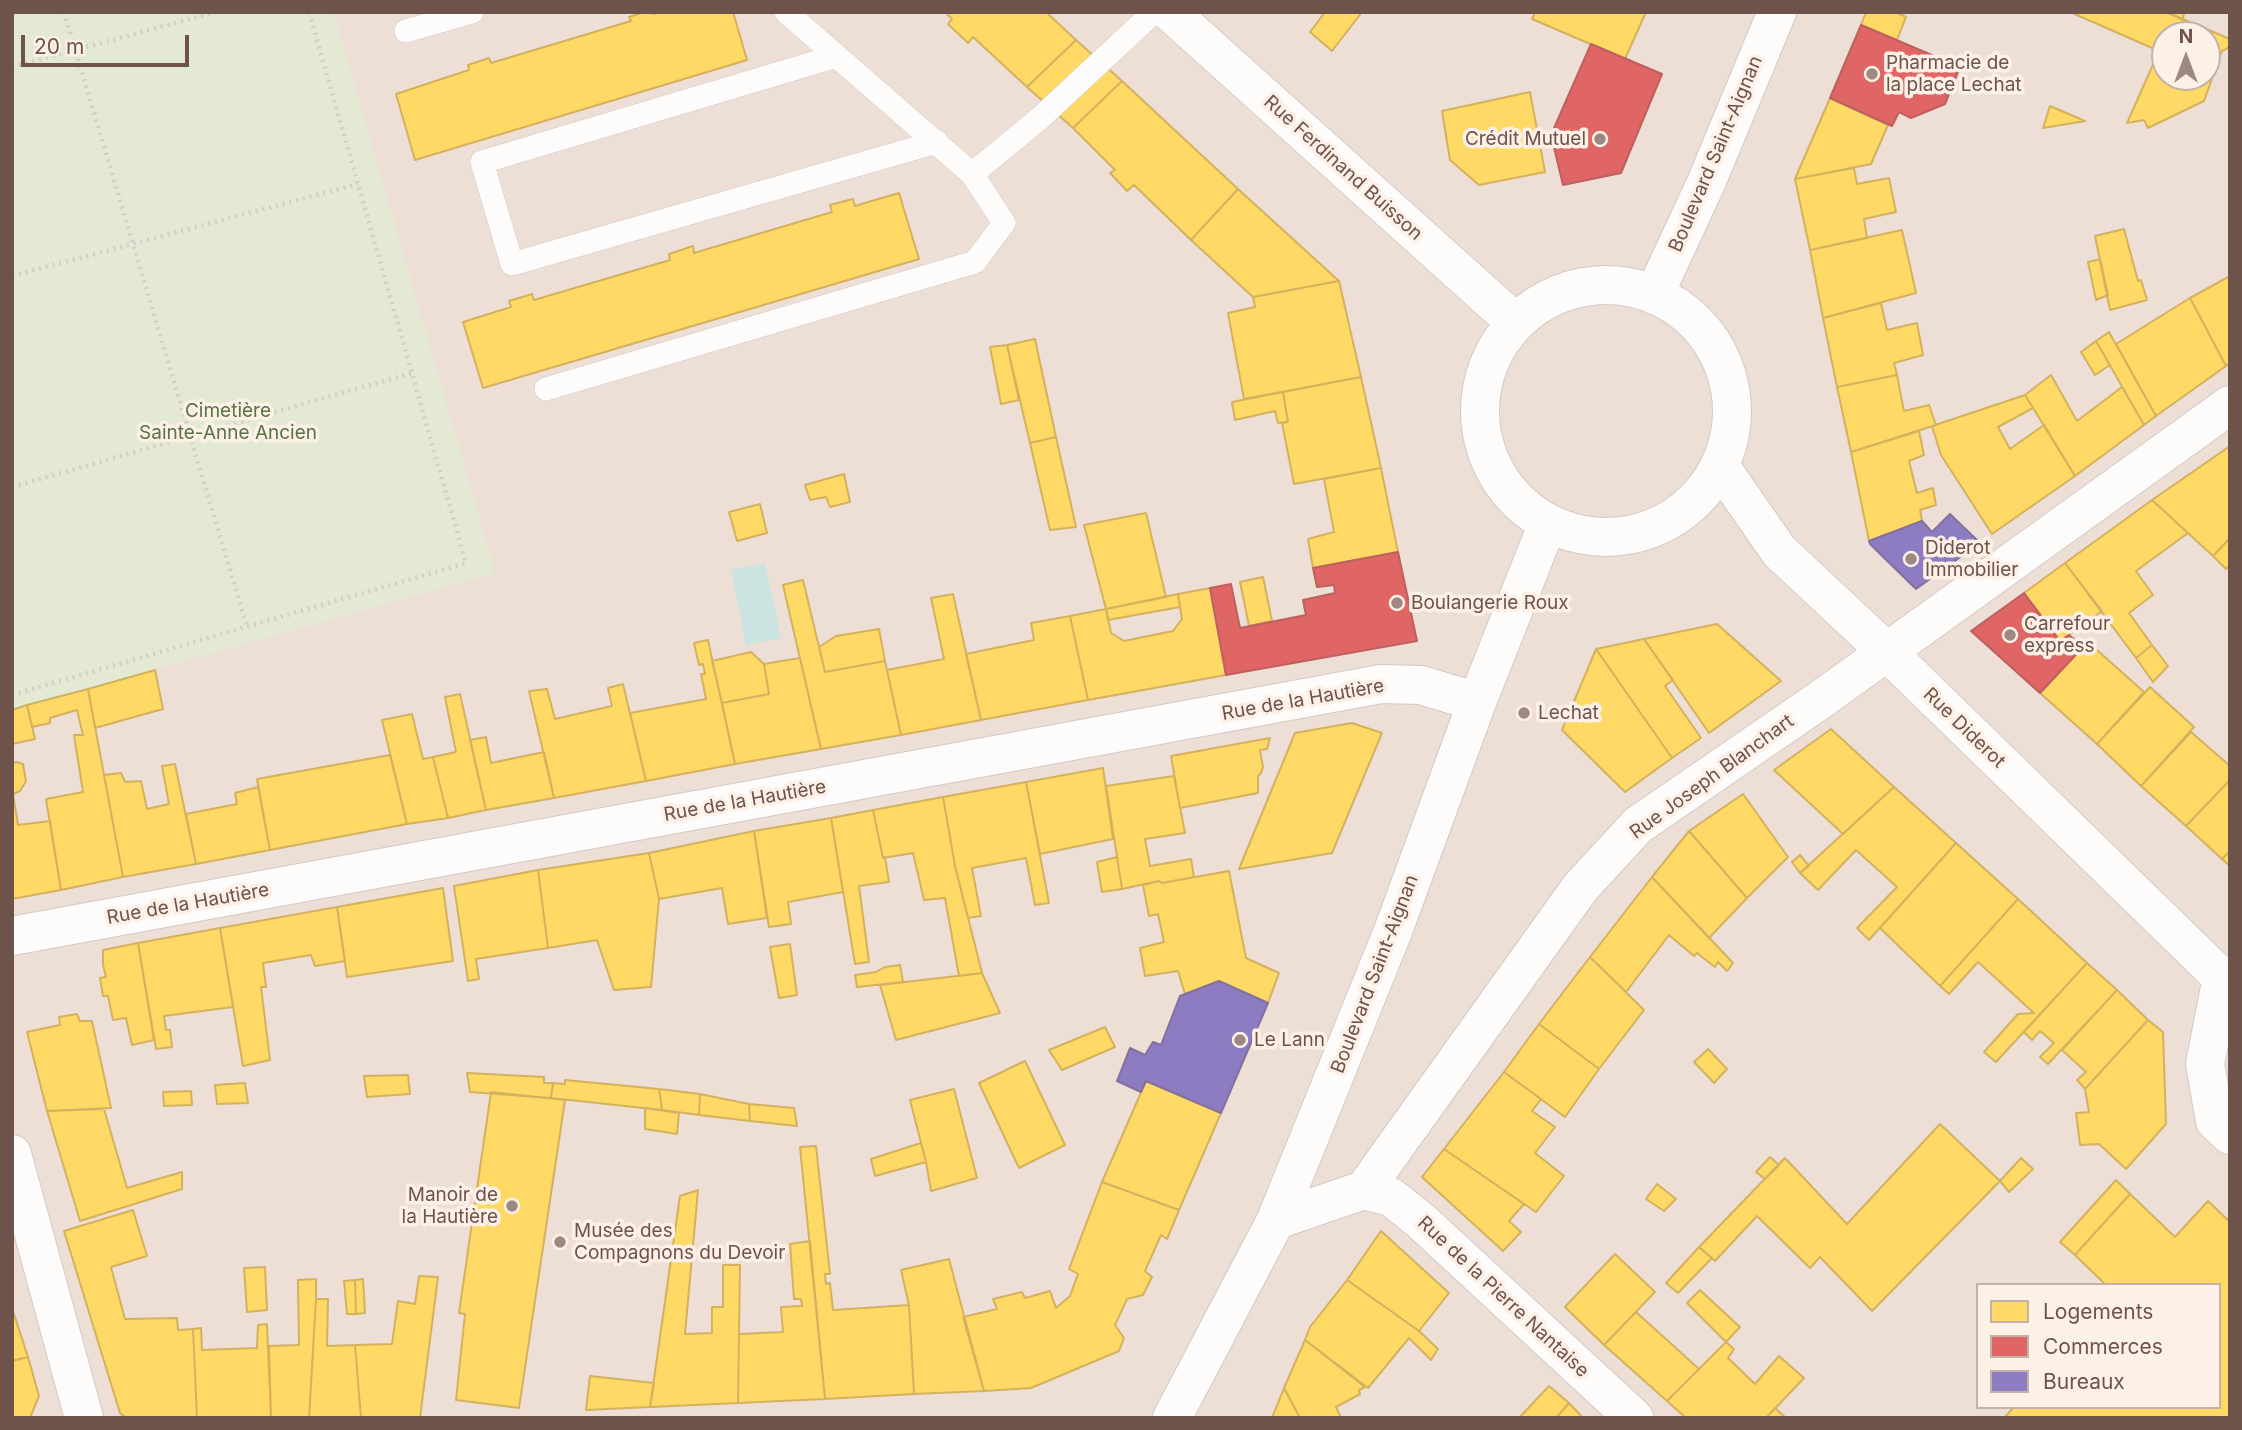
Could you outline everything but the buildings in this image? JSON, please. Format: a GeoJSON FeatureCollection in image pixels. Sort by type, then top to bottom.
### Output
{"type":"FeatureCollection","features":[{"type":"Feature","properties":{"kind":"street","name":"Rue Ferdinand Buisson"},"geometry":{"type":"LineString","coordinates":[[1170,12],[1516,323]]}},
{"type":"Feature","properties":{"kind":"street","name":"Boulevard Saint-Aignan"},"geometry":{"type":"LineString","coordinates":[[1654,295],[1706,183],[1777,12]]}},
{"type":"Feature","properties":{"kind":"street"},"geometry":{"type":"LineString","coordinates":[[1620,286],[1654,295],[1672,303],[1694,321],[1717,350],[1724,364],[1730,383],[1733,414],[1720,466],[1698,498],[1668,521],[1648,529],[1632,534],[1601,537],[1565,530],[1548,523],[1530,511],[1504,484],[1494,469],[1483,438],[1480,407],[1486,373],[1496,351],[1516,323],[1540,303],[1560,294],[1583,288],[1620,286]]}},
{"type":"Feature","properties":{"kind":"street","name":"Rue Joseph Blanchart"},"geometry":{"type":"LineString","coordinates":[[1364,1190],[1580,888],[1638,825],[1886,652],[2230,405]]}},
{"type":"Feature","properties":{"kind":"street","name":"Rue Diderot"},"geometry":{"type":"LineString","coordinates":[[1720,466],[1779,551],[2226,976]]}},
{"type":"Feature","properties":{"kind":"street","name":"Boulevard Saint-Aignan"},"geometry":{"type":"LineString","coordinates":[[1167,1416],[1276,1220],[1393,931],[1477,702],[1548,523]]}},
{"type":"Feature","properties":{"kind":"street","name":"Rue de la Hautière"},"geometry":{"type":"LineString","coordinates":[[12,936],[1381,684],[1421,685],[1477,702]]}},
{"type":"Feature","properties":{"kind":"street"},"geometry":{"type":"LineString","coordinates":[[2226,976],[2205,1064],[2216,1121],[2230,1135]]}},
{"type":"Feature","properties":{"kind":"street"},"geometry":{"type":"LineString","coordinates":[[12,1154],[84,1418]]}},
{"type":"Feature","properties":{"kind":"street"},"geometry":{"type":"LineString","coordinates":[[1276,1220],[1364,1190]]}},
{"type":"Feature","properties":{"kind":"street","name":"Rue de la Pierre Nantaise"},"geometry":{"type":"LineString","coordinates":[[1364,1190],[1391,1197],[1421,1221],[1634,1418]]}},
{"type":"Feature","properties":{"kind":"lane"},"geometry":{"type":"LineString","coordinates":[[407,31],[472,12]]}},
{"type":"Feature","properties":{"kind":"lane"},"geometry":{"type":"LineString","coordinates":[[546,389],[975,262],[1004,223],[972,174],[786,12]]}},
{"type":"Feature","properties":{"kind":"lane"},"geometry":{"type":"LineString","coordinates":[[972,174],[1039,119],[1154,12]]}},
{"type":"Feature","properties":{"kind":"lane"},"geometry":{"type":"LineString","coordinates":[[838,56],[482,162],[512,264],[937,142]]}},
{"type":"Feature","properties":{"kind":"path"},"geometry":{"type":"LineString","coordinates":[[64,12],[247,627]]}},
{"type":"Feature","properties":{"kind":"path"},"geometry":{"type":"LineString","coordinates":[[12,67],[216,12]]}},
{"type":"Feature","properties":{"kind":"path"},"geometry":{"type":"LineString","coordinates":[[12,695],[466,563],[309,12]]}},
{"type":"Feature","properties":{"kind":"path"},"geometry":{"type":"LineString","coordinates":[[12,276],[358,184]]}},
{"type":"Feature","properties":{"kind":"path"},"geometry":{"type":"LineString","coordinates":[[12,486],[412,373]]}},
{"type":"Feature","properties":{"kind":"shaded area"},"geometry":{"type":"Polygon","coordinates":[[[12,12],[2230,12],[2230,1418],[12,1418],[12,12]]]}},
{"type":"Feature","properties":{"kind":"green space","name":"Cimetière Sainte-Anne Ancien"},"geometry":{"type":"Polygon","coordinates":[[[12,12],[334,12],[495,573],[12,710],[12,12]]]}},
{"type":"Feature","properties":{"kind":"water"},"geometry":{"type":"Polygon","coordinates":[[[765,563],[781,638],[746,645],[731,570],[765,563]]]}},
{"type":"Feature","properties":{"kind":"place","name":"Pharmacie de la place Lechat"},"geometry":{"type":"Point","coordinates":[1872,74]}},
{"type":"Feature","properties":{"kind":"place","name":"Crédit Mutuel"},"geometry":{"type":"Point","coordinates":[1600,139]}},
{"type":"Feature","properties":{"kind":"place","name":"Diderot Immobilier"},"geometry":{"type":"Point","coordinates":[1911,559]}},
{"type":"Feature","properties":{"kind":"place","name":"Boulangerie Roux"},"geometry":{"type":"Point","coordinates":[1397,603]}},
{"type":"Feature","properties":{"kind":"place","name":"Carrefour express"},"geometry":{"type":"Point","coordinates":[2010,635]}},
{"type":"Feature","properties":{"kind":"place","name":"Lechat"},"geometry":{"type":"Point","coordinates":[1524,713]}},
{"type":"Feature","properties":{"kind":"place","name":"Le Lann"},"geometry":{"type":"Point","coordinates":[1240,1040]}},
{"type":"Feature","properties":{"kind":"place","name":"Manoir de la Hautière"},"geometry":{"type":"Point","coordinates":[512,1206]}},
{"type":"Feature","properties":{"kind":"place","name":"Musée des Compagnons du Devoir"},"geometry":{"type":"Point","coordinates":[560,1242]}}]}
